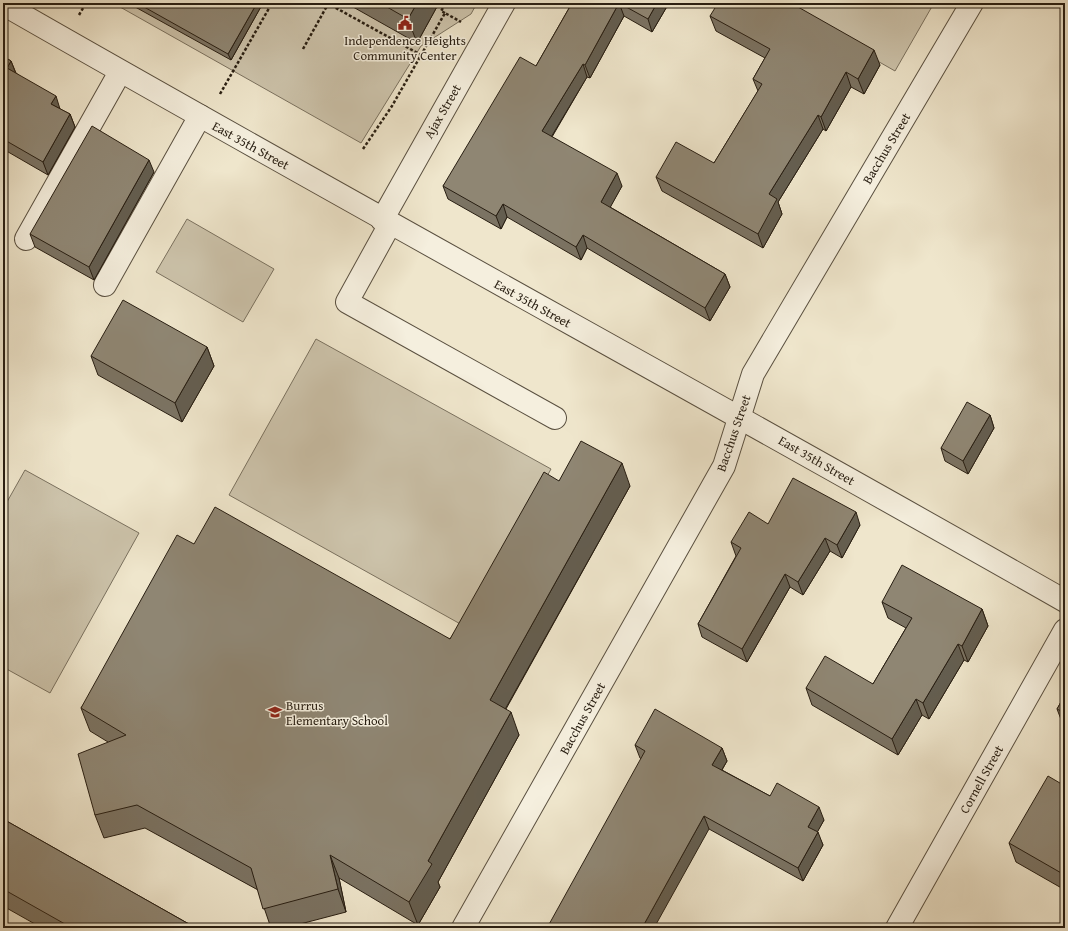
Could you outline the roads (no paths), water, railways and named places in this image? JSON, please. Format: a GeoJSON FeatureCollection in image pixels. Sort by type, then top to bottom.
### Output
{"type":"FeatureCollection","features":[{"type":"Feature","properties":{"kind":"street","name":"Ajax Street"},"geometry":{"type":"LineString","coordinates":[[504,3],[386,222],[347,302],[555,418]]}},
{"type":"Feature","properties":{"kind":"street","name":"Bacchus Street"},"geometry":{"type":"LineString","coordinates":[[463,928],[724,466],[753,374],[972,3]]}},
{"type":"Feature","properties":{"kind":"street","name":"East 35th Street"},"geometry":{"type":"LineString","coordinates":[[3,4],[120,72],[386,222],[739,416],[1065,600]]}},
{"type":"Feature","properties":{"kind":"street"},"geometry":{"type":"LineString","coordinates":[[26,239],[120,72]]}},
{"type":"Feature","properties":{"kind":"street"},"geometry":{"type":"LineString","coordinates":[[105,285],[200,116]]}},
{"type":"Feature","properties":{"kind":"street","name":"Cornell Street"},"geometry":{"type":"LineString","coordinates":[[896,928],[1065,630]]}},
{"type":"Feature","properties":{"kind":"place","name":"Independence Heights Community Center"},"geometry":{"type":"Point","coordinates":[405,23]}},
{"type":"Feature","properties":{"kind":"place","name":"Burrus Elementary School"},"geometry":{"type":"Point","coordinates":[275,712]}}]}
